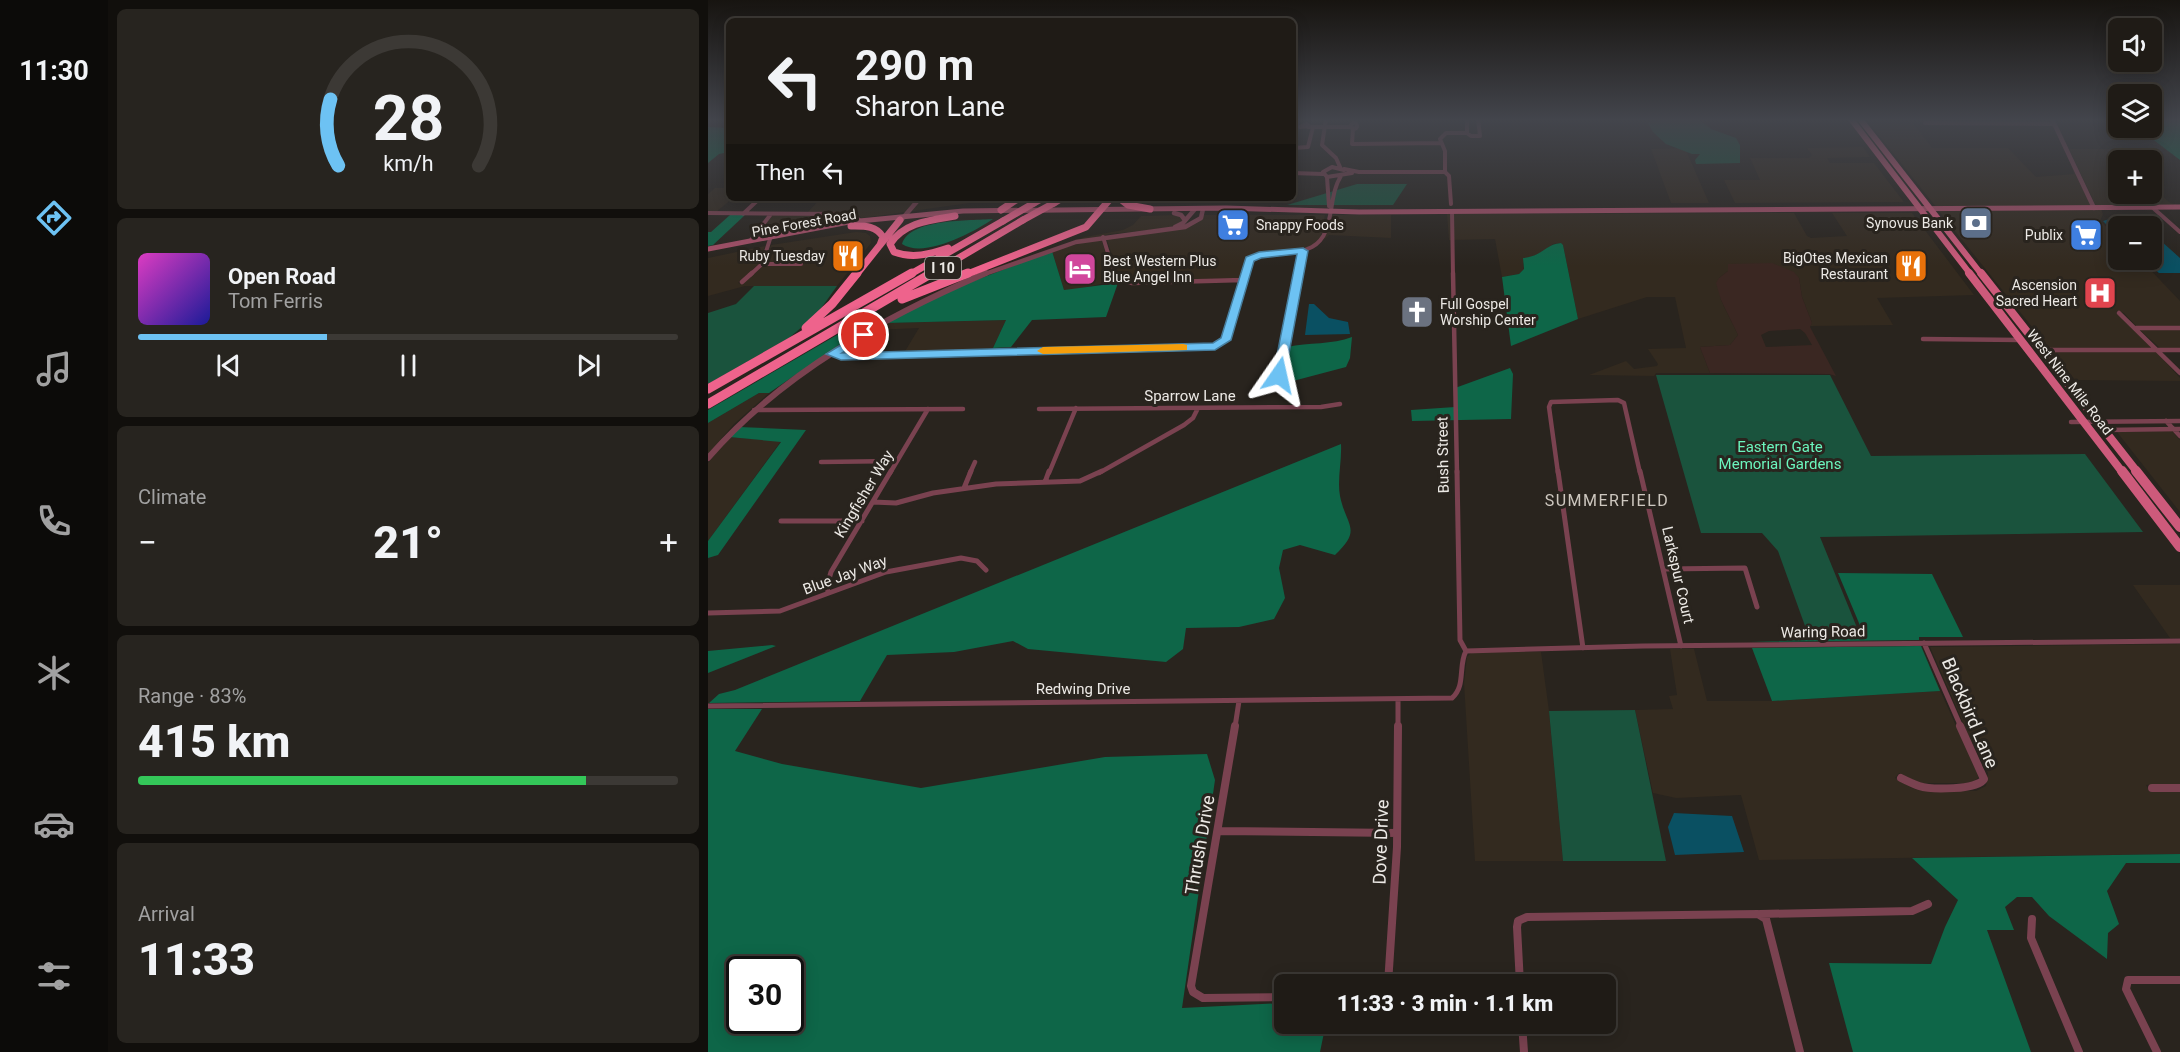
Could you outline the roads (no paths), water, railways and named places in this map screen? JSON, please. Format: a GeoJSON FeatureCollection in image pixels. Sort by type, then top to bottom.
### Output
{"type":"FeatureCollection","features":[{"type":"Feature","properties":{"kind":"highway"},"geometry":{"type":"LineString","coordinates":[[1001,210],[1014,201]]}},
{"type":"Feature","properties":{"kind":"highway","name":"I 10"},"geometry":{"type":"LineString","coordinates":[[708,389],[1038,201]]}},
{"type":"Feature","properties":{"kind":"highway","name":"I 10"},"geometry":{"type":"LineString","coordinates":[[708,404],[1057,201]]}},
{"type":"Feature","properties":{"kind":"highway"},"geometry":{"type":"LineString","coordinates":[[863,315],[1081,229],[1094,221],[1108,201]]}},
{"type":"Feature","properties":{"kind":"highway"},"geometry":{"type":"LineString","coordinates":[[1123,201],[1128,205],[1150,209]]}},
{"type":"Feature","properties":{"kind":"highway"},"geometry":{"type":"LineString","coordinates":[[955,216],[903,230],[892,240],[890,247],[900,255],[921,255],[940,251],[976,237]]}},
{"type":"Feature","properties":{"kind":"highway"},"geometry":{"type":"LineString","coordinates":[[776,350],[827,309],[903,218]]}},
{"type":"Feature","properties":{"kind":"highway"},"geometry":{"type":"LineString","coordinates":[[851,226],[869,227],[881,232],[883,237],[878,247]]}},
{"type":"Feature","properties":{"kind":"main road","name":"West Nine Mile Road"},"geometry":{"type":"LineString","coordinates":[[1889,168],[2021,340],[2042,360],[2090,421]]}},
{"type":"Feature","properties":{"kind":"main road"},"geometry":{"type":"LineString","coordinates":[[1893,168],[1921,204],[1930,208]]}},
{"type":"Feature","properties":{"kind":"main road","name":"West Nine Mile Road"},"geometry":{"type":"LineString","coordinates":[[1899,168],[2042,350],[2150,508],[2180,547]]}},
{"type":"Feature","properties":{"kind":"main road","name":"Pine Forest Road"},"geometry":{"type":"LineString","coordinates":[[903,218],[1150,209],[1464,211],[2180,207]]}},
{"type":"Feature","properties":{"kind":"main road"},"geometry":{"type":"LineString","coordinates":[[1920,208],[1928,212],[2010,317],[2025,329]]}},
{"type":"Feature","properties":{"kind":"main road","name":"Pine Forest Road"},"geometry":{"type":"LineString","coordinates":[[708,251],[862,222],[903,218],[1001,210],[1174,213],[1192,211]]}},
{"type":"Feature","properties":{"kind":"main road","name":"Pine Forest Road"},"geometry":{"type":"LineString","coordinates":[[708,251],[759,238],[851,226],[862,222]]}},
{"type":"Feature","properties":{"kind":"main road"},"geometry":{"type":"LineString","coordinates":[[2090,421],[2105,430]]}},
{"type":"Feature","properties":{"kind":"main road"},"geometry":{"type":"LineString","coordinates":[[2090,421],[2141,487],[2156,496]]}},
{"type":"Feature","properties":{"kind":"main road","name":"West Nine Mile Road"},"geometry":{"type":"LineString","coordinates":[[2105,430],[2180,527]]}},
{"type":"Feature","properties":{"kind":"main road"},"geometry":{"type":"LineString","coordinates":[[2150,508],[2169,522],[2180,537]]}},
{"type":"Feature","properties":{"kind":"street"},"geometry":{"type":"LineString","coordinates":[[1329,168],[1342,172]]}},
{"type":"Feature","properties":{"kind":"street"},"geometry":{"type":"LineString","coordinates":[[1329,168],[1325,174],[1329,209]]}},
{"type":"Feature","properties":{"kind":"street"},"geometry":{"type":"LineString","coordinates":[[1340,168],[1342,172]]}},
{"type":"Feature","properties":{"kind":"street"},"geometry":{"type":"LineString","coordinates":[[1445,168],[1449,176],[1451,204]]}},
{"type":"Feature","properties":{"kind":"street"},"geometry":{"type":"LineString","coordinates":[[2075,168],[2094,207]]}},
{"type":"Feature","properties":{"kind":"street"},"geometry":{"type":"LineString","coordinates":[[832,354],[841,356],[1215,346],[1226,340],[1248,262],[1252,258],[1303,251],[1322,240],[1329,209],[1342,172]]}},
{"type":"Feature","properties":{"kind":"street"},"geometry":{"type":"LineString","coordinates":[[1296,173],[1445,172]]}},
{"type":"Feature","properties":{"kind":"street"},"geometry":{"type":"LineString","coordinates":[[743,214],[757,201]]}},
{"type":"Feature","properties":{"kind":"street"},"geometry":{"type":"LineString","coordinates":[[903,218],[917,201]]}},
{"type":"Feature","properties":{"kind":"street"},"geometry":{"type":"LineString","coordinates":[[1451,204],[1464,211]]}},
{"type":"Feature","properties":{"kind":"street"},"geometry":{"type":"LineString","coordinates":[[1443,211],[1451,204]]}},
{"type":"Feature","properties":{"kind":"street"},"geometry":{"type":"LineString","coordinates":[[2152,207],[2180,232]]}},
{"type":"Feature","properties":{"kind":"street"},"geometry":{"type":"LineString","coordinates":[[1161,230],[1180,225],[1192,211]]}},
{"type":"Feature","properties":{"kind":"street"},"geometry":{"type":"LineString","coordinates":[[708,458],[752,410],[787,382],[904,311],[950,289],[1047,251],[1103,237],[1190,225],[1201,218],[1202,211]]}},
{"type":"Feature","properties":{"kind":"street","name":"Bush Street"},"geometry":{"type":"LineString","coordinates":[[1452,211],[1460,640],[1466,651],[1463,656],[1458,694]]}},
{"type":"Feature","properties":{"kind":"street"},"geometry":{"type":"LineString","coordinates":[[708,213],[843,214],[862,222]]}},
{"type":"Feature","properties":{"kind":"street"},"geometry":{"type":"LineString","coordinates":[[1174,213],[1185,219]]}},
{"type":"Feature","properties":{"kind":"street"},"geometry":{"type":"LineString","coordinates":[[751,240],[771,214]]}},
{"type":"Feature","properties":{"kind":"street"},"geometry":{"type":"LineString","coordinates":[[757,230],[759,238]]}},
{"type":"Feature","properties":{"kind":"street"},"geometry":{"type":"LineString","coordinates":[[1103,237],[1115,273],[1122,281],[1132,283],[1243,280]]}},
{"type":"Feature","properties":{"kind":"street"},"geometry":{"type":"LineString","coordinates":[[742,282],[762,264],[770,238]]}},
{"type":"Feature","properties":{"kind":"street"},"geometry":{"type":"LineString","coordinates":[[1279,375],[1303,251]]}},
{"type":"Feature","properties":{"kind":"street"},"geometry":{"type":"LineString","coordinates":[[762,264],[801,264]]}},
{"type":"Feature","properties":{"kind":"street"},"geometry":{"type":"LineString","coordinates":[[2120,313],[2180,373]]}},
{"type":"Feature","properties":{"kind":"street"},"geometry":{"type":"LineString","coordinates":[[2136,328],[2180,328]]}},
{"type":"Feature","properties":{"kind":"street"},"geometry":{"type":"LineString","coordinates":[[1923,339],[2021,340]]}},
{"type":"Feature","properties":{"kind":"street"},"geometry":{"type":"LineString","coordinates":[[2042,350],[2180,350]]}},
{"type":"Feature","properties":{"kind":"street","name":"Larkspur Court"},"geometry":{"type":"LineString","coordinates":[[1583,648],[1551,418],[1551,402],[1618,400],[1624,403],[1665,569],[1681,646]]}},
{"type":"Feature","properties":{"kind":"street","name":"Sparrow Lane"},"geometry":{"type":"LineString","coordinates":[[1039,409],[1321,407],[1340,404]]}},
{"type":"Feature","properties":{"kind":"street"},"geometry":{"type":"LineString","coordinates":[[1045,482],[1076,408]]}},
{"type":"Feature","properties":{"kind":"street"},"geometry":{"type":"LineString","coordinates":[[873,502],[896,503],[964,488],[996,484],[1074,482],[1092,477],[1184,425],[1193,418],[1198,408]]}},
{"type":"Feature","properties":{"kind":"street","name":"Kingfisher Way"},"geometry":{"type":"LineString","coordinates":[[828,593],[826,586],[831,572],[928,409]]}},
{"type":"Feature","properties":{"kind":"street"},"geometry":{"type":"LineString","coordinates":[[752,410],[963,409]]}},
{"type":"Feature","properties":{"kind":"street"},"geometry":{"type":"LineString","coordinates":[[2166,421],[2177,429],[2180,436]]}},
{"type":"Feature","properties":{"kind":"street"},"geometry":{"type":"LineString","coordinates":[[2072,422],[2180,421]]}},
{"type":"Feature","properties":{"kind":"street"},"geometry":{"type":"LineString","coordinates":[[2105,430],[2177,429]]}},
{"type":"Feature","properties":{"kind":"street"},"geometry":{"type":"LineString","coordinates":[[821,462],[897,461]]}},
{"type":"Feature","properties":{"kind":"street"},"geometry":{"type":"LineString","coordinates":[[964,488],[975,462]]}},
{"type":"Feature","properties":{"kind":"street"},"geometry":{"type":"LineString","coordinates":[[781,521],[862,520]]}},
{"type":"Feature","properties":{"kind":"street","name":"Blue Jay Way"},"geometry":{"type":"LineString","coordinates":[[708,614],[780,611],[894,570],[961,558],[977,561],[986,570]]}},
{"type":"Feature","properties":{"kind":"street"},"geometry":{"type":"LineString","coordinates":[[1665,569],[1744,568],[1757,607]]}},
{"type":"Feature","properties":{"kind":"street","name":"Waring Road"},"geometry":{"type":"LineString","coordinates":[[1466,651],[1681,646],[2180,641]]}},
{"type":"Feature","properties":{"kind":"street","name":"Blackbird Lane"},"geometry":{"type":"LineString","coordinates":[[1901,778],[1921,787],[1974,787],[1982,783],[1984,779],[1924,643]]}},
{"type":"Feature","properties":{"kind":"street","name":"Redwing Drive"},"geometry":{"type":"LineString","coordinates":[[708,706],[1398,700],[1452,698],[1458,694]]}},
{"type":"Feature","properties":{"kind":"street","name":"Dove Drive"},"geometry":{"type":"LineString","coordinates":[[1389,974],[1397,833],[1398,700]]}},
{"type":"Feature","properties":{"kind":"street","name":"Thrush Drive"},"geometry":{"type":"LineString","coordinates":[[1193,992],[1191,980],[1239,701]]}},
{"type":"Feature","properties":{"kind":"street"},"geometry":{"type":"LineString","coordinates":[[2152,788],[2180,788]]}},
{"type":"Feature","properties":{"kind":"street"},"geometry":{"type":"LineString","coordinates":[[1218,831],[1397,833]]}},
{"type":"Feature","properties":{"kind":"street"},"geometry":{"type":"LineString","coordinates":[[1519,974],[1517,927],[1518,921],[1527,917],[1912,911],[1928,904]]}},
{"type":"Feature","properties":{"kind":"street"},"geometry":{"type":"LineString","coordinates":[[1758,914],[1766,919],[1800,1052]]}},
{"type":"Feature","properties":{"kind":"street"},"geometry":{"type":"LineString","coordinates":[[2032,919],[2031,938],[2079,1052]]}},
{"type":"Feature","properties":{"kind":"street"},"geometry":{"type":"LineString","coordinates":[[2157,1052],[2126,989],[2128,980],[2180,980]]}},
{"type":"Feature","properties":{"kind":"street"},"geometry":{"type":"LineString","coordinates":[[1193,992],[1203,998],[1274,997]]}},
{"type":"Feature","properties":{"kind":"street"},"geometry":{"type":"LineString","coordinates":[[1523,1034],[1524,1052]]}},
{"type":"Feature","properties":{"kind":"water"},"geometry":{"type":"Polygon","coordinates":[[[2162,242],[2180,258],[2180,273],[2159,273],[2156,270],[2162,270],[2162,242]]]}},
{"type":"Feature","properties":{"kind":"water"},"geometry":{"type":"Polygon","coordinates":[[[1309,304],[1314,304],[1329,318],[1348,322],[1350,334],[1305,335],[1309,304]]]}},
{"type":"Feature","properties":{"kind":"water"},"geometry":{"type":"Polygon","coordinates":[[[1674,813],[1732,816],[1744,852],[1675,855],[1668,827],[1674,813]]]}},
{"type":"Feature","properties":{"kind":"place","name":"Synovus Bank"},"geometry":{"type":"Point","coordinates":[1976,223]}},
{"type":"Feature","properties":{"kind":"place","name":"Snappy Foods"},"geometry":{"type":"Point","coordinates":[1233,225]}},
{"type":"Feature","properties":{"kind":"place","name":"Publix"},"geometry":{"type":"Point","coordinates":[2086,235]}},
{"type":"Feature","properties":{"kind":"place","name":"Ruby Tuesday"},"geometry":{"type":"Point","coordinates":[848,256]}},
{"type":"Feature","properties":{"kind":"place","name":"BigOtes Mexican Restaurant"},"geometry":{"type":"Point","coordinates":[1911,266]}},
{"type":"Feature","properties":{"kind":"place","name":"Best Western Plus Blue Angel Inn"},"geometry":{"type":"Point","coordinates":[1080,269]}},
{"type":"Feature","properties":{"kind":"place","name":"Ascension Sacred Heart"},"geometry":{"type":"Point","coordinates":[2100,293]}},
{"type":"Feature","properties":{"kind":"place","name":"Full Gospel Worship Center"},"geometry":{"type":"Point","coordinates":[1417,312]}},
{"type":"Feature","properties":{"kind":"district","name":"SUMMERFIELD"},"geometry":{"type":"Point","coordinates":[1607,500]}},
{"type":"Feature","properties":{"kind":"park label","name":"Eastern Gate Memorial Gardens"},"geometry":{"type":"Point","coordinates":[1780,456]}}]}
